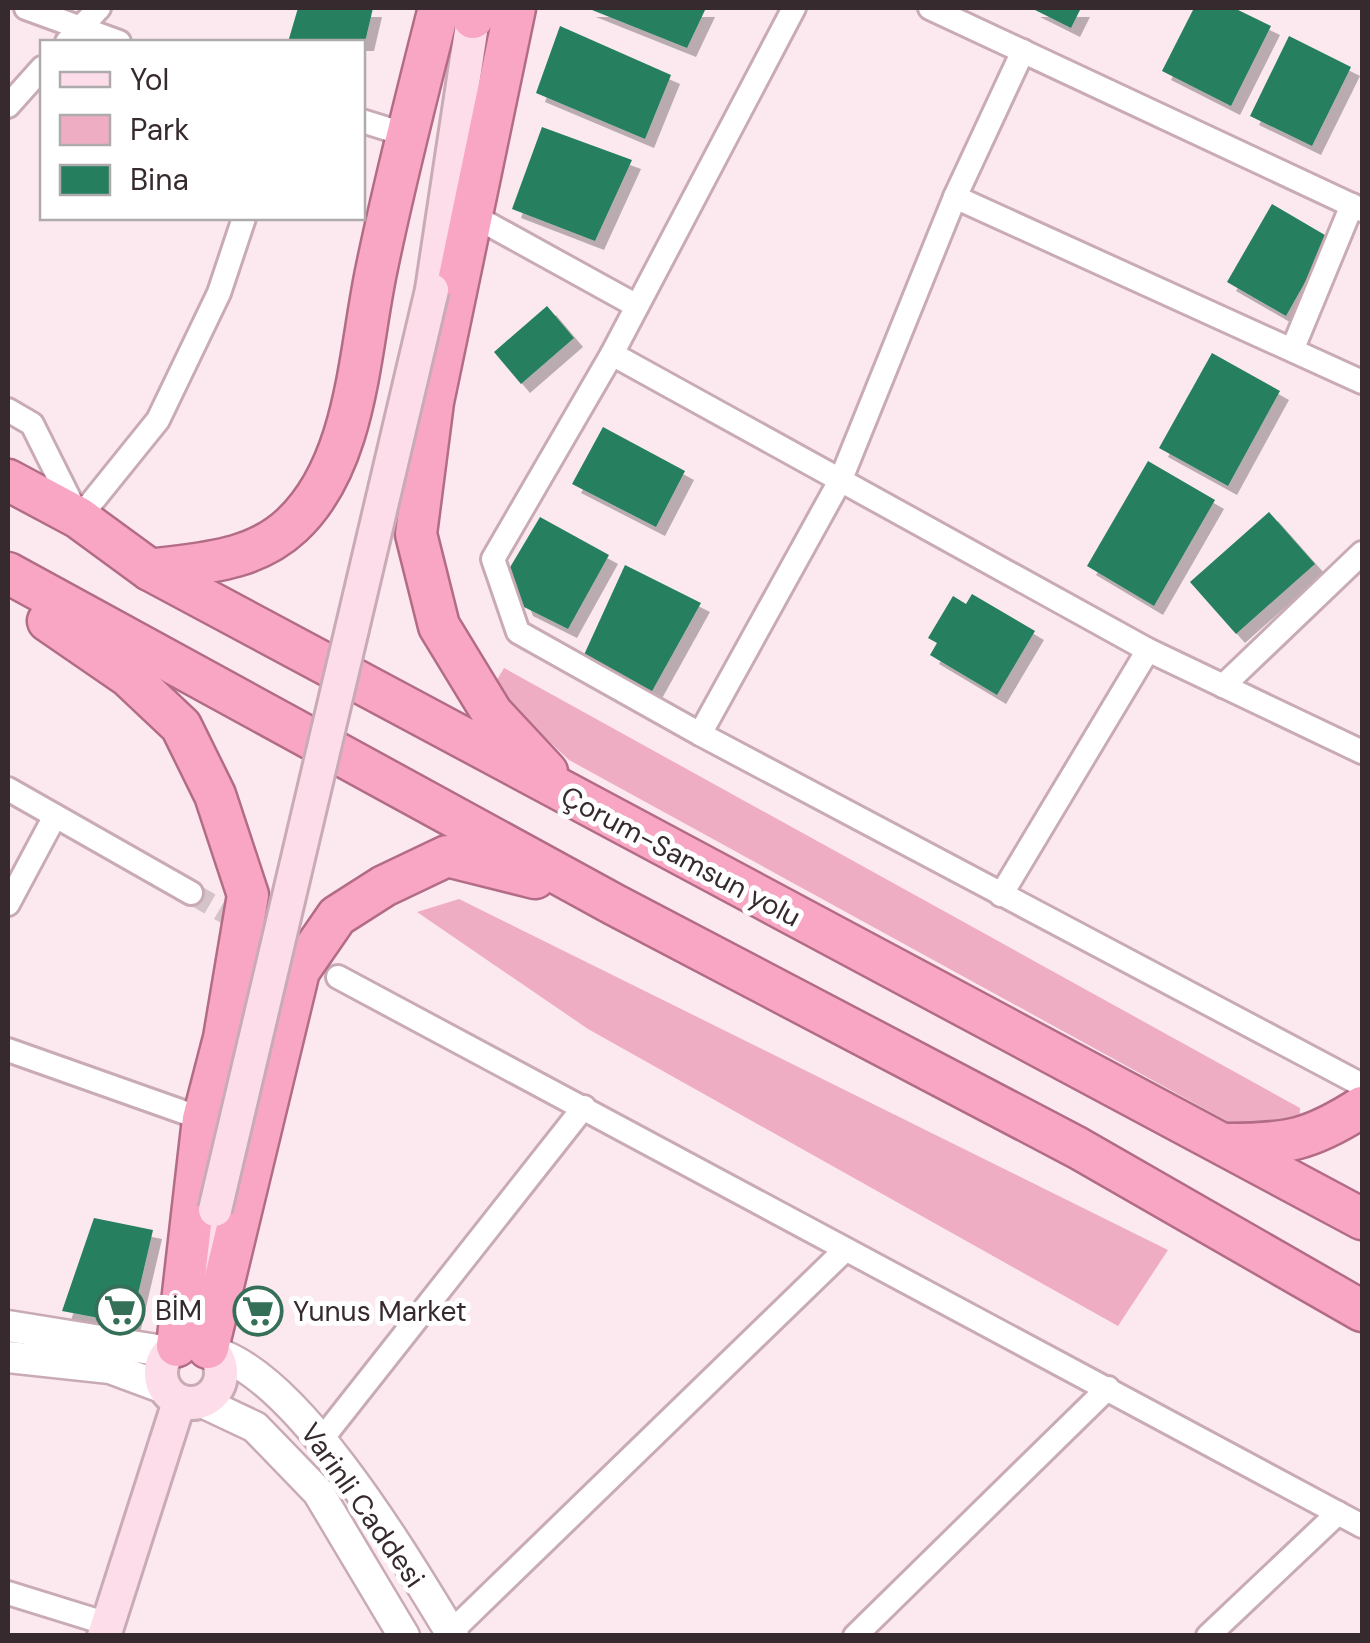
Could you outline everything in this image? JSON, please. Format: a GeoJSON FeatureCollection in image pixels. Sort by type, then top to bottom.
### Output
{"type":"FeatureCollection","features":[{"type":"Feature","properties":{"kind":"highway"},"geometry":{"type":"LineString","coordinates":[[515,8],[433,402],[416,534],[440,626],[492,713],[570,797]]}},
{"type":"Feature","properties":{"kind":"highway"},"geometry":{"type":"LineString","coordinates":[[150,570],[228,559],[263,546],[292,526],[311,504],[334,456],[350,406],[407,135],[466,10]]}},
{"type":"Feature","properties":{"kind":"highway","name":"Çorum-Samsun yolu"},"geometry":{"type":"LineString","coordinates":[[8,480],[79,518],[150,570],[1362,1219]]}},
{"type":"Feature","properties":{"kind":"highway"},"geometry":{"type":"LineString","coordinates":[[8,573],[615,905],[1078,1148],[1362,1311]]}},
{"type":"Feature","properties":{"kind":"highway"},"geometry":{"type":"LineString","coordinates":[[8,594],[128,676],[181,726],[215,794],[248,895],[224,1038],[203,1119],[193,1349]]}},
{"type":"Feature","properties":{"kind":"highway"},"geometry":{"type":"LineString","coordinates":[[193,1349],[298,970],[337,916],[384,886],[447,856],[528,875],[615,905]]}},
{"type":"Feature","properties":{"kind":"highway"},"geometry":{"type":"LineString","coordinates":[[1221,1144],[1288,1144],[1334,1125],[1362,1106]]}},
{"type":"Feature","properties":{"kind":"main road"},"geometry":{"type":"LineString","coordinates":[[182,1397],[160,1373],[193,1349],[215,1210],[432,290],[466,10]]}},
{"type":"Feature","properties":{"kind":"main road"},"geometry":{"type":"LineString","coordinates":[[182,1397],[220,1385],[222,1368],[193,1349]]}},
{"type":"Feature","properties":{"kind":"main road"},"geometry":{"type":"LineString","coordinates":[[106,1630],[182,1397]]}},
{"type":"Feature","properties":{"kind":"street"},"geometry":{"type":"LineString","coordinates":[[26,8],[73,36],[104,40]]}},
{"type":"Feature","properties":{"kind":"street"},"geometry":{"type":"LineString","coordinates":[[73,36],[100,8]]}},
{"type":"Feature","properties":{"kind":"street"},"geometry":{"type":"LineString","coordinates":[[794,8],[612,354],[493,559],[518,632],[700,734],[1362,1084]]}},
{"type":"Feature","properties":{"kind":"street"},"geometry":{"type":"LineString","coordinates":[[930,8],[1357,207],[1293,348]]}},
{"type":"Feature","properties":{"kind":"street"},"geometry":{"type":"LineString","coordinates":[[700,734],[840,479],[955,197],[1023,51]]}},
{"type":"Feature","properties":{"kind":"street"},"geometry":{"type":"LineString","coordinates":[[8,106],[40,70]]}},
{"type":"Feature","properties":{"kind":"street"},"geometry":{"type":"LineString","coordinates":[[365,122],[407,135]]}},
{"type":"Feature","properties":{"kind":"street"},"geometry":{"type":"LineString","coordinates":[[955,197],[1362,382]]}},
{"type":"Feature","properties":{"kind":"street"},"geometry":{"type":"LineString","coordinates":[[472,215],[638,306]]}},
{"type":"Feature","properties":{"kind":"street"},"geometry":{"type":"LineString","coordinates":[[8,410],[32,424],[79,518],[158,420],[219,293],[243,220]]}},
{"type":"Feature","properties":{"kind":"street"},"geometry":{"type":"LineString","coordinates":[[612,354],[1148,650],[1362,752]]}},
{"type":"Feature","properties":{"kind":"street"},"geometry":{"type":"LineString","coordinates":[[1223,686],[1362,554]]}},
{"type":"Feature","properties":{"kind":"street"},"geometry":{"type":"LineString","coordinates":[[1002,895],[1148,650]]}},
{"type":"Feature","properties":{"kind":"street"},"geometry":{"type":"LineString","coordinates":[[8,789],[190,893]]}},
{"type":"Feature","properties":{"kind":"street"},"geometry":{"type":"LineString","coordinates":[[8,904],[56,816]]}},
{"type":"Feature","properties":{"kind":"street"},"geometry":{"type":"LineString","coordinates":[[338,977],[1362,1526]]}},
{"type":"Feature","properties":{"kind":"street"},"geometry":{"type":"LineString","coordinates":[[8,1050],[203,1119]]}},
{"type":"Feature","properties":{"kind":"street"},"geometry":{"type":"LineString","coordinates":[[322,1438],[584,1107]]}},
{"type":"Feature","properties":{"kind":"street"},"geometry":{"type":"LineString","coordinates":[[452,1634],[845,1250]]}},
{"type":"Feature","properties":{"kind":"street","name":"Varinli Caddesi"},"geometry":{"type":"LineString","coordinates":[[8,1326],[193,1349],[238,1360],[262,1376],[322,1438],[452,1634]]}},
{"type":"Feature","properties":{"kind":"street","name":"Varinli Caddesi"},"geometry":{"type":"LineString","coordinates":[[8,1358],[110,1368],[255,1427],[318,1492],[404,1636]]}},
{"type":"Feature","properties":{"kind":"street"},"geometry":{"type":"LineString","coordinates":[[855,1636],[1108,1388]]}},
{"type":"Feature","properties":{"kind":"street"},"geometry":{"type":"LineString","coordinates":[[1208,1636],[1338,1512]]}},
{"type":"Feature","properties":{"kind":"street"},"geometry":{"type":"LineString","coordinates":[[8,1593],[106,1630]]}},
{"type":"Feature","properties":{"kind":"green space"},"geometry":{"type":"Polygon","coordinates":[[[504,668],[1300,1108],[1299,1126],[1245,1131],[569,760],[492,688],[504,668]]]}},
{"type":"Feature","properties":{"kind":"green space"},"geometry":{"type":"Polygon","coordinates":[[[459,899],[1168,1250],[1118,1326],[588,1029],[417,912],[459,899]]]}},
{"type":"Feature","properties":{"kind":"building"},"geometry":{"type":"Polygon","coordinates":[[[298,8],[373,8],[365,42],[289,40],[298,8]]]}},
{"type":"Feature","properties":{"kind":"building"},"geometry":{"type":"Polygon","coordinates":[[[587,8],[706,8],[687,48],[587,8]]]}},
{"type":"Feature","properties":{"kind":"building"},"geometry":{"type":"Polygon","coordinates":[[[1031,8],[1081,8],[1071,28],[1031,8]]]}},
{"type":"Feature","properties":{"kind":"building"},"geometry":{"type":"Polygon","coordinates":[[[1194,8],[1234,8],[1271,26],[1231,106],[1162,71],[1194,8]]]}},
{"type":"Feature","properties":{"kind":"building"},"geometry":{"type":"Polygon","coordinates":[[[560,26],[671,75],[645,139],[536,93],[560,26]]]}},
{"type":"Feature","properties":{"kind":"building"},"geometry":{"type":"Polygon","coordinates":[[[1289,36],[1351,67],[1312,146],[1250,116],[1289,36]]]}},
{"type":"Feature","properties":{"kind":"building"},"geometry":{"type":"Polygon","coordinates":[[[542,127],[632,160],[595,241],[512,209],[542,127]]]}},
{"type":"Feature","properties":{"kind":"building"},"geometry":{"type":"Polygon","coordinates":[[[1272,204],[1330,238],[1286,316],[1227,282],[1272,204]]]}},
{"type":"Feature","properties":{"kind":"building"},"geometry":{"type":"Polygon","coordinates":[[[547,306],[574,338],[521,384],[494,352],[547,306]]]}},
{"type":"Feature","properties":{"kind":"building"},"geometry":{"type":"Polygon","coordinates":[[[1212,353],[1280,391],[1228,486],[1159,448],[1212,353]]]}},
{"type":"Feature","properties":{"kind":"building"},"geometry":{"type":"Polygon","coordinates":[[[603,427],[685,471],[656,527],[572,484],[603,427]]]}},
{"type":"Feature","properties":{"kind":"building"},"geometry":{"type":"Polygon","coordinates":[[[1148,461],[1215,500],[1154,606],[1087,566],[1148,461]]]}},
{"type":"Feature","properties":{"kind":"building"},"geometry":{"type":"Polygon","coordinates":[[[1269,512],[1315,564],[1236,634],[1190,582],[1269,512]]]}},
{"type":"Feature","properties":{"kind":"building"},"geometry":{"type":"Polygon","coordinates":[[[540,517],[609,555],[568,629],[524,607],[509,569],[540,517]]]}},
{"type":"Feature","properties":{"kind":"building"},"geometry":{"type":"Polygon","coordinates":[[[625,565],[701,603],[651,693],[583,657],[625,565]]]}},
{"type":"Feature","properties":{"kind":"building"},"geometry":{"type":"Polygon","coordinates":[[[972,594],[1035,631],[997,695],[930,655],[937,643],[928,638],[953,596],[966,604],[972,594]]]}},
{"type":"Feature","properties":{"kind":"building"},"geometry":{"type":"Polygon","coordinates":[[[94,1218],[153,1230],[131,1324],[62,1311],[94,1218]]]}},
{"type":"Feature","properties":{"kind":"tunnel"},"geometry":{"type":"LineString","coordinates":[[191,893],[248,926]]}},
{"type":"Feature","properties":{"kind":"place","name":"BİM"},"geometry":{"type":"Point","coordinates":[120,1310]}},
{"type":"Feature","properties":{"kind":"place","name":"Yunus Market"},"geometry":{"type":"Point","coordinates":[258,1311]}}]}
